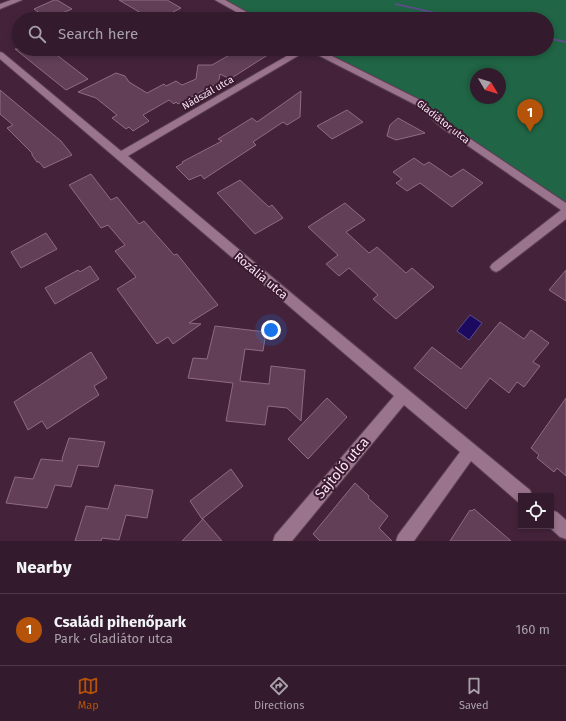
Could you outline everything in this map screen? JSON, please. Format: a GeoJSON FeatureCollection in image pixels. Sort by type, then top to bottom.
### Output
{"type":"FeatureCollection","features":[{"type":"Feature","properties":{"kind":"street"},"geometry":{"type":"LineString","coordinates":[[0,7],[18,0]]}},
{"type":"Feature","properties":{"kind":"street"},"geometry":{"type":"LineString","coordinates":[[219,0],[242,12]]}},
{"type":"Feature","properties":{"kind":"street","name":"Rozália utca"},"geometry":{"type":"LineString","coordinates":[[0,55],[520,493]]}},
{"type":"Feature","properties":{"kind":"street","name":"Nádszál utca"},"geometry":{"type":"LineString","coordinates":[[121,156],[293,56]]}},
{"type":"Feature","properties":{"kind":"street","name":"Gladiátor utca"},"geometry":{"type":"LineString","coordinates":[[326,56],[419,103],[445,126],[566,208]]}},
{"type":"Feature","properties":{"kind":"street"},"geometry":{"type":"LineString","coordinates":[[496,267],[566,213]]}},
{"type":"Feature","properties":{"kind":"street","name":"Sajtoló utca"},"geometry":{"type":"LineString","coordinates":[[281,541],[404,394]]}},
{"type":"Feature","properties":{"kind":"street"},"geometry":{"type":"LineString","coordinates":[[404,541],[470,450]]}},
{"type":"Feature","properties":{"kind":"street"},"geometry":{"type":"LineString","coordinates":[[554,521],[566,531]]}},
{"type":"Feature","properties":{"kind":"green space"},"geometry":{"type":"Polygon","coordinates":[[[219,0],[566,0],[566,207],[419,103],[326,56],[554,56],[554,12],[242,12],[219,0]]]}},
{"type":"Feature","properties":{"kind":"shaded area"},"geometry":{"type":"Polygon","coordinates":[[[470,315],[482,323],[469,340],[457,331],[470,315]]]}},
{"type":"Feature","properties":{"kind":"building"},"geometry":{"type":"Polygon","coordinates":[[[57,0],[72,9],[65,12],[38,12],[34,9],[57,0]]]}},
{"type":"Feature","properties":{"kind":"building"},"geometry":{"type":"Polygon","coordinates":[[[119,0],[167,0],[181,8],[173,12],[139,12],[119,0]]]}},
{"type":"Feature","properties":{"kind":"building"},"geometry":{"type":"Polygon","coordinates":[[[24,56],[58,56],[88,79],[66,90],[24,56]]]}},
{"type":"Feature","properties":{"kind":"building"},"geometry":{"type":"Polygon","coordinates":[[[228,56],[266,56],[230,79],[220,74],[218,85],[214,85],[178,104],[176,102],[174,104],[169,100],[143,115],[149,121],[133,131],[129,127],[126,129],[112,118],[117,115],[96,98],[78,92],[116,73],[125,76],[129,82],[147,93],[164,84],[166,86],[176,81],[182,85],[196,79],[198,65],[212,65],[228,56]]]}},
{"type":"Feature","properties":{"kind":"building"},"geometry":{"type":"Polygon","coordinates":[[[0,90],[61,141],[72,155],[44,168],[39,162],[37,162],[32,153],[7,128],[13,125],[0,114],[0,90]]]}},
{"type":"Feature","properties":{"kind":"building"},"geometry":{"type":"Polygon","coordinates":[[[301,91],[300,117],[287,125],[283,122],[253,142],[256,145],[204,179],[201,175],[189,180],[176,167],[183,163],[182,162],[222,141],[218,139],[252,118],[257,122],[301,91]]]}},
{"type":"Feature","properties":{"kind":"building"},"geometry":{"type":"Polygon","coordinates":[[[347,110],[363,122],[332,139],[317,126],[347,110]]]}},
{"type":"Feature","properties":{"kind":"building"},"geometry":{"type":"Polygon","coordinates":[[[398,118],[425,133],[396,140],[387,136],[390,125],[398,118]]]}},
{"type":"Feature","properties":{"kind":"building"},"geometry":{"type":"Polygon","coordinates":[[[414,158],[424,165],[429,162],[451,177],[463,169],[483,183],[452,207],[420,183],[407,191],[396,183],[402,179],[393,172],[414,158]]]}},
{"type":"Feature","properties":{"kind":"building"},"geometry":{"type":"Polygon","coordinates":[[[91,174],[111,200],[117,197],[139,224],[144,221],[174,255],[177,254],[218,305],[189,323],[201,324],[173,344],[168,337],[157,344],[117,289],[136,277],[115,251],[125,245],[108,225],[101,228],[69,185],[91,174]]]}},
{"type":"Feature","properties":{"kind":"building"},"geometry":{"type":"Polygon","coordinates":[[[240,180],[269,207],[272,205],[283,218],[255,234],[217,193],[240,180]]]}},
{"type":"Feature","properties":{"kind":"building"},"geometry":{"type":"Polygon","coordinates":[[[345,203],[365,220],[346,232],[369,253],[377,247],[406,273],[412,268],[434,287],[396,319],[373,299],[378,295],[349,268],[339,276],[326,264],[338,255],[308,227],[345,203]]]}},
{"type":"Feature","properties":{"kind":"building"},"geometry":{"type":"Polygon","coordinates":[[[46,233],[57,249],[21,268],[11,252],[46,233]]]}},
{"type":"Feature","properties":{"kind":"building"},"geometry":{"type":"Polygon","coordinates":[[[90,266],[99,279],[55,304],[45,288],[78,270],[80,272],[90,266]]]}},
{"type":"Feature","properties":{"kind":"building"},"geometry":{"type":"Polygon","coordinates":[[[566,270],[566,301],[549,290],[566,270]]]}},
{"type":"Feature","properties":{"kind":"building"},"geometry":{"type":"Polygon","coordinates":[[[500,322],[524,339],[531,330],[549,343],[533,362],[540,366],[524,387],[517,382],[509,393],[490,378],[466,409],[414,368],[432,347],[461,369],[500,322]]]}},
{"type":"Feature","properties":{"kind":"building"},"geometry":{"type":"Polygon","coordinates":[[[215,326],[266,332],[263,351],[245,349],[240,381],[269,384],[271,366],[305,370],[301,421],[287,408],[268,406],[265,425],[226,421],[233,383],[188,378],[193,358],[207,359],[215,326]]]}},
{"type":"Feature","properties":{"kind":"building"},"geometry":{"type":"Polygon","coordinates":[[[91,352],[107,378],[94,386],[99,395],[47,429],[42,421],[28,430],[14,402],[91,352]]]}},
{"type":"Feature","properties":{"kind":"building"},"geometry":{"type":"Polygon","coordinates":[[[327,398],[347,417],[308,459],[288,439],[327,398]]]}},
{"type":"Feature","properties":{"kind":"building"},"geometry":{"type":"Polygon","coordinates":[[[566,398],[566,476],[557,468],[554,472],[537,458],[539,455],[531,448],[566,398]]]}},
{"type":"Feature","properties":{"kind":"building"},"geometry":{"type":"Polygon","coordinates":[[[69,438],[105,442],[98,467],[78,465],[71,487],[55,485],[47,508],[6,503],[15,477],[33,479],[41,459],[63,461],[62,459],[69,438]]]}},
{"type":"Feature","properties":{"kind":"building"},"geometry":{"type":"Polygon","coordinates":[[[231,469],[243,486],[202,519],[190,501],[231,469]]]}},
{"type":"Feature","properties":{"kind":"building"},"geometry":{"type":"Polygon","coordinates":[[[355,483],[369,496],[368,498],[388,516],[379,528],[392,541],[320,541],[313,534],[355,483]]]}},
{"type":"Feature","properties":{"kind":"building"},"geometry":{"type":"Polygon","coordinates":[[[115,485],[153,490],[147,518],[126,515],[119,540],[102,538],[101,541],[75,541],[86,506],[108,509],[115,485]]]}},
{"type":"Feature","properties":{"kind":"building"},"geometry":{"type":"Polygon","coordinates":[[[474,509],[511,541],[450,541],[470,510],[472,511],[474,509]]]}},
{"type":"Feature","properties":{"kind":"building"},"geometry":{"type":"Polygon","coordinates":[[[203,519],[222,541],[182,541],[203,519]]]}},
{"type":"Feature","properties":{"kind":"waterway"},"geometry":{"type":"LineString","coordinates":[[396,4],[431,12]]}},
{"type":"Feature","properties":{"kind":"waterway"},"geometry":{"type":"LineString","coordinates":[[554,39],[566,42]]}},
{"type":"Feature","properties":{"kind":"place","name":"Családi pihenőpark"},"geometry":{"type":"Point","coordinates":[530,132]}}]}
